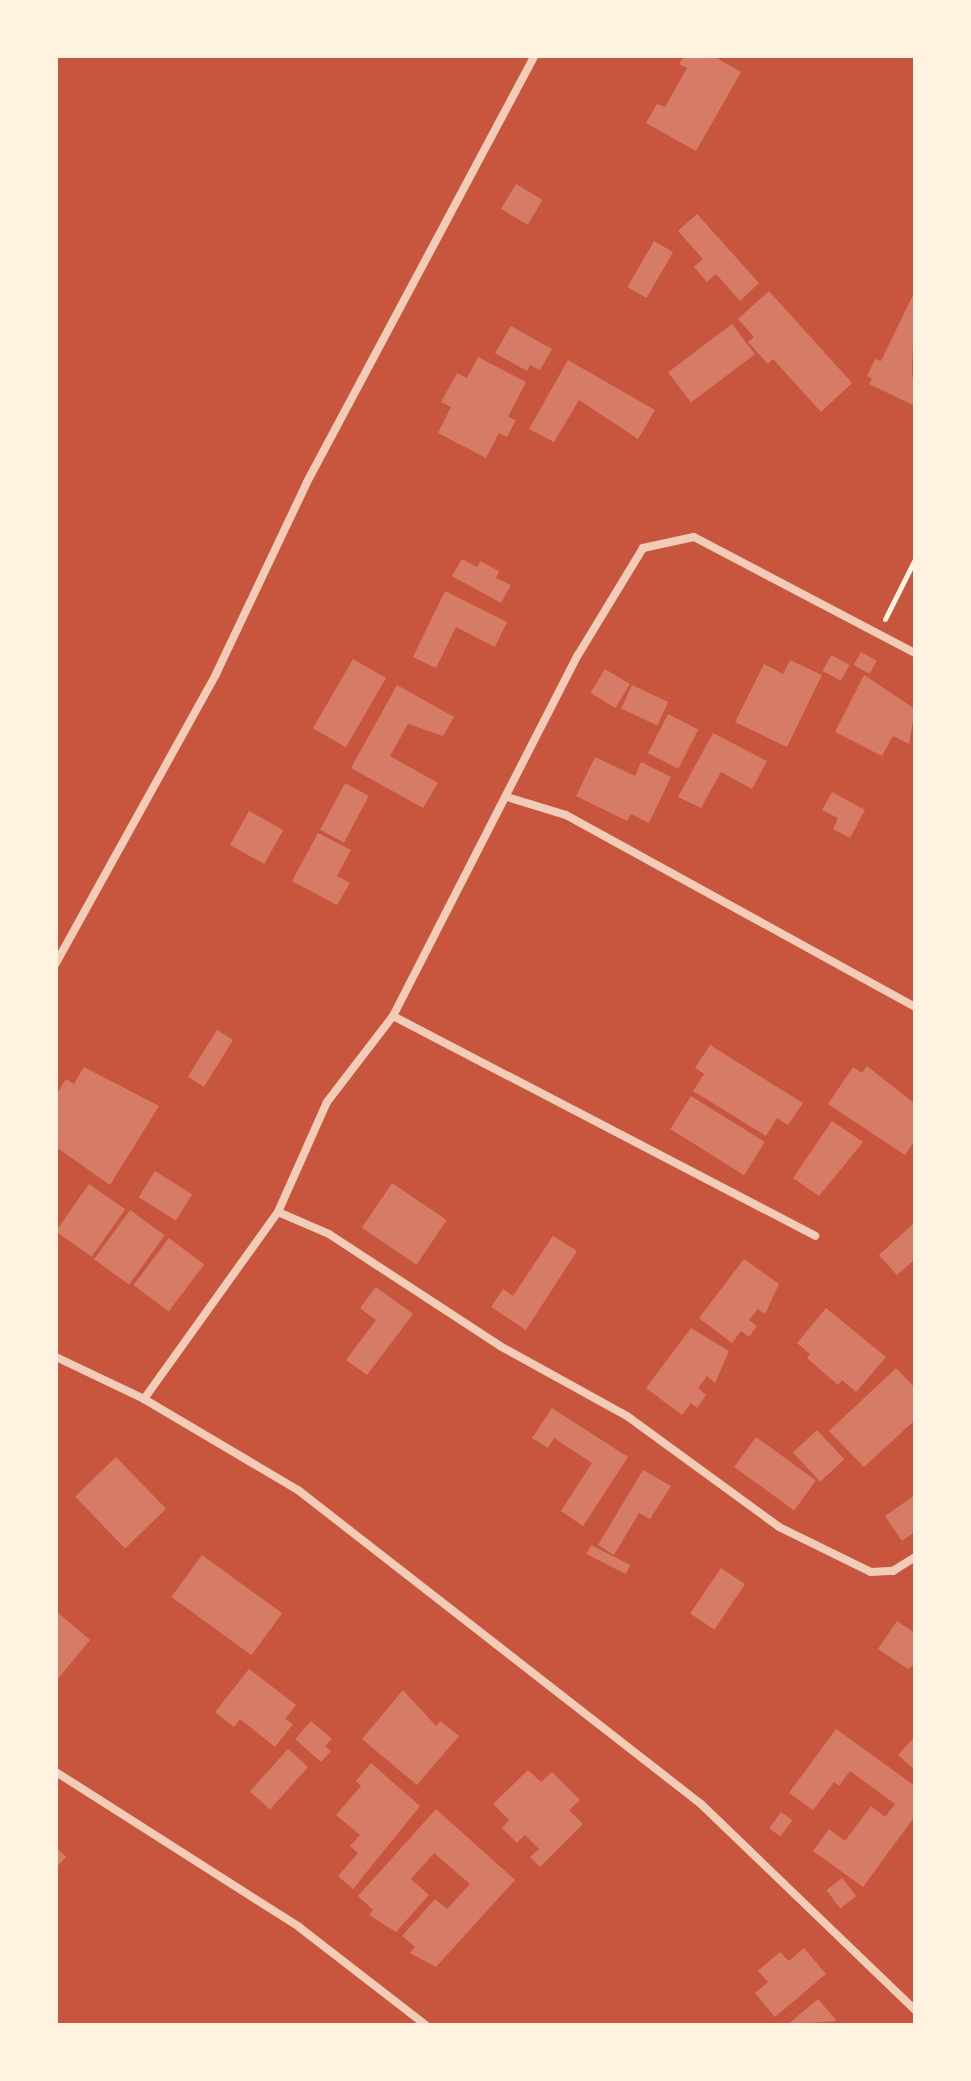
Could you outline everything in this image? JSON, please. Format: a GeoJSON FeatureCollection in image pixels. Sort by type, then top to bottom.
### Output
{"type":"FeatureCollection","features":[{"type":"Feature","properties":{"kind":"street"},"geometry":{"type":"LineString","coordinates":[[56,963],[216,674],[307,482],[534,56]]}},
{"type":"Feature","properties":{"kind":"street"},"geometry":{"type":"LineString","coordinates":[[144,1399],[278,1212],[327,1102],[393,1016],[578,655],[643,548],[694,537],[915,653]]}},
{"type":"Feature","properties":{"kind":"street"},"geometry":{"type":"LineString","coordinates":[[507,797],[566,815],[915,1007]]}},
{"type":"Feature","properties":{"kind":"street"},"geometry":{"type":"LineString","coordinates":[[393,1016],[815,1236]]}},
{"type":"Feature","properties":{"kind":"street"},"geometry":{"type":"LineString","coordinates":[[278,1212],[329,1234],[500,1346],[627,1416],[779,1527],[871,1572],[893,1571],[915,1557]]}},
{"type":"Feature","properties":{"kind":"street"},"geometry":{"type":"LineString","coordinates":[[56,1357],[144,1399],[298,1490],[689,1794],[915,2010]]}},
{"type":"Feature","properties":{"kind":"street"},"geometry":{"type":"LineString","coordinates":[[56,1772],[299,1927],[426,2025]]}},
{"type":"Feature","properties":{"kind":"path"},"geometry":{"type":"LineString","coordinates":[[878,634],[915,559]]}},
{"type":"Feature","properties":{"kind":"building"},"geometry":{"type":"Polygon","coordinates":[[[684,56],[713,56],[741,72],[696,151],[646,123],[657,104],[665,107],[687,68],[679,64],[684,56]]]}},
{"type":"Feature","properties":{"kind":"building"},"geometry":{"type":"Polygon","coordinates":[[[516,184],[543,200],[528,225],[501,209],[516,184]]]}},
{"type":"Feature","properties":{"kind":"building"},"geometry":{"type":"Polygon","coordinates":[[[697,214],[759,283],[740,301],[716,274],[707,282],[694,267],[703,259],[678,231],[697,214]]]}},
{"type":"Feature","properties":{"kind":"building"},"geometry":{"type":"Polygon","coordinates":[[[654,241],[673,252],[647,298],[628,287],[654,241]]]}},
{"type":"Feature","properties":{"kind":"building"},"geometry":{"type":"Polygon","coordinates":[[[769,291],[852,383],[821,412],[773,359],[768,364],[748,342],[754,337],[738,319],[769,291]]]}},
{"type":"Feature","properties":{"kind":"building"},"geometry":{"type":"Polygon","coordinates":[[[915,291],[912,370],[915,406],[869,384],[872,379],[867,376],[875,359],[881,361],[915,291]]]}},
{"type":"Feature","properties":{"kind":"building"},"geometry":{"type":"Polygon","coordinates":[[[732,324],[755,354],[691,402],[668,372],[732,324]]]}},
{"type":"Feature","properties":{"kind":"building"},"geometry":{"type":"Polygon","coordinates":[[[511,326],[552,349],[540,370],[530,365],[527,371],[495,353],[511,326]]]}},
{"type":"Feature","properties":{"kind":"building"},"geometry":{"type":"Polygon","coordinates":[[[478,357],[526,382],[508,417],[516,420],[507,437],[499,433],[486,458],[438,433],[451,407],[441,402],[457,373],[467,378],[478,357]]]}},
{"type":"Feature","properties":{"kind":"building"},"geometry":{"type":"Polygon","coordinates":[[[568,360],[655,410],[638,439],[579,400],[554,442],[529,429],[568,360]]]}},
{"type":"Feature","properties":{"kind":"building"},"geometry":{"type":"Polygon","coordinates":[[[462,559],[477,567],[480,561],[499,571],[496,578],[511,585],[501,603],[452,576],[462,559]]]}},
{"type":"Feature","properties":{"kind":"building"},"geometry":{"type":"Polygon","coordinates":[[[445,591],[507,622],[495,647],[456,627],[436,668],[413,657],[445,591]]]}},
{"type":"Feature","properties":{"kind":"building"},"geometry":{"type":"Polygon","coordinates":[[[861,652],[877,661],[869,674],[854,665],[861,652]]]}},
{"type":"Feature","properties":{"kind":"building"},"geometry":{"type":"Polygon","coordinates":[[[831,655],[850,665],[841,681],[823,671],[831,655]]]}},
{"type":"Feature","properties":{"kind":"building"},"geometry":{"type":"Polygon","coordinates":[[[353,659],[386,678],[346,747],[313,728],[353,659]]]}},
{"type":"Feature","properties":{"kind":"building"},"geometry":{"type":"Polygon","coordinates":[[[790,660],[822,675],[787,747],[735,722],[764,664],[783,674],[790,660]]]}},
{"type":"Feature","properties":{"kind":"building"},"geometry":{"type":"Polygon","coordinates":[[[605,669],[630,684],[615,708],[591,693],[605,669]]]}},
{"type":"Feature","properties":{"kind":"building"},"geometry":{"type":"Polygon","coordinates":[[[864,675],[915,709],[909,744],[893,736],[882,756],[835,732],[864,675]]]}},
{"type":"Feature","properties":{"kind":"building"},"geometry":{"type":"Polygon","coordinates":[[[397,685],[454,717],[443,736],[408,724],[390,756],[438,783],[423,808],[351,768],[397,685]]]}},
{"type":"Feature","properties":{"kind":"building"},"geometry":{"type":"Polygon","coordinates":[[[632,685],[668,702],[657,725],[621,709],[632,685]]]}},
{"type":"Feature","properties":{"kind":"building"},"geometry":{"type":"Polygon","coordinates":[[[668,714],[698,729],[678,769],[648,753],[668,714]]]}},
{"type":"Feature","properties":{"kind":"building"},"geometry":{"type":"Polygon","coordinates":[[[713,733],[767,761],[752,789],[721,772],[701,808],[678,797],[713,733]]]}},
{"type":"Feature","properties":{"kind":"building"},"geometry":{"type":"Polygon","coordinates":[[[595,757],[635,776],[641,762],[671,777],[649,823],[631,814],[627,821],[576,796],[595,757]]]}},
{"type":"Feature","properties":{"kind":"building"},"geometry":{"type":"Polygon","coordinates":[[[345,783],[369,796],[344,842],[320,830],[345,783]]]}},
{"type":"Feature","properties":{"kind":"building"},"geometry":{"type":"Polygon","coordinates":[[[832,792],[865,810],[850,838],[833,829],[838,818],[822,810],[832,792]]]}},
{"type":"Feature","properties":{"kind":"building"},"geometry":{"type":"Polygon","coordinates":[[[249,811],[283,830],[264,864],[230,845],[249,811]]]}},
{"type":"Feature","properties":{"kind":"building"},"geometry":{"type":"Polygon","coordinates":[[[318,833],[351,850],[337,876],[350,883],[337,905],[292,881],[318,833]]]}},
{"type":"Feature","properties":{"kind":"building"},"geometry":{"type":"Polygon","coordinates":[[[217,1030],[233,1040],[204,1087],[188,1077],[217,1030]]]}},
{"type":"Feature","properties":{"kind":"building"},"geometry":{"type":"Polygon","coordinates":[[[710,1045],[803,1103],[788,1125],[777,1118],[766,1136],[693,1091],[704,1074],[695,1068],[710,1045]]]}},
{"type":"Feature","properties":{"kind":"building"},"geometry":{"type":"Polygon","coordinates":[[[867,1066],[915,1104],[915,1140],[905,1155],[828,1104],[853,1067],[862,1073],[867,1066]]]}},
{"type":"Feature","properties":{"kind":"building"},"geometry":{"type":"Polygon","coordinates":[[[84,1067],[159,1106],[110,1185],[56,1147],[56,1095],[66,1079],[74,1084],[84,1067]]]}},
{"type":"Feature","properties":{"kind":"building"},"geometry":{"type":"Polygon","coordinates":[[[691,1096],[765,1142],[744,1175],[670,1129],[691,1096]]]}},
{"type":"Feature","properties":{"kind":"building"},"geometry":{"type":"Polygon","coordinates":[[[832,1121],[863,1142],[819,1196],[793,1178],[832,1121]]]}},
{"type":"Feature","properties":{"kind":"building"},"geometry":{"type":"Polygon","coordinates":[[[155,1171],[192,1194],[176,1221],[139,1197],[155,1171]]]}},
{"type":"Feature","properties":{"kind":"building"},"geometry":{"type":"Polygon","coordinates":[[[392,1183],[447,1220],[417,1265],[362,1228],[392,1183]]]}},
{"type":"Feature","properties":{"kind":"building"},"geometry":{"type":"Polygon","coordinates":[[[89,1184],[125,1209],[92,1257],[56,1232],[89,1184]]]}},
{"type":"Feature","properties":{"kind":"building"},"geometry":{"type":"Polygon","coordinates":[[[130,1210],[165,1235],[129,1285],[94,1259],[130,1210]]]}},
{"type":"Feature","properties":{"kind":"building"},"geometry":{"type":"Polygon","coordinates":[[[915,1222],[915,1259],[897,1275],[879,1255],[915,1222]]]}},
{"type":"Feature","properties":{"kind":"building"},"geometry":{"type":"Polygon","coordinates":[[[553,1236],[577,1251],[526,1330],[491,1307],[503,1289],[513,1296],[553,1236]]]}},
{"type":"Feature","properties":{"kind":"building"},"geometry":{"type":"Polygon","coordinates":[[[169,1238],[204,1264],[169,1312],[133,1285],[169,1238]]]}},
{"type":"Feature","properties":{"kind":"building"},"geometry":{"type":"Polygon","coordinates":[[[744,1259],[779,1284],[765,1314],[758,1309],[749,1320],[757,1326],[749,1337],[741,1331],[732,1343],[699,1318],[744,1259]]]}},
{"type":"Feature","properties":{"kind":"building"},"geometry":{"type":"Polygon","coordinates":[[[376,1287],[413,1314],[367,1375],[346,1360],[376,1320],[360,1308],[376,1287]]]}},
{"type":"Feature","properties":{"kind":"building"},"geometry":{"type":"Polygon","coordinates":[[[826,1308],[886,1357],[856,1392],[842,1380],[838,1385],[807,1358],[810,1354],[797,1343],[826,1308]]]}},
{"type":"Feature","properties":{"kind":"building"},"geometry":{"type":"Polygon","coordinates":[[[691,1328],[729,1351],[715,1383],[707,1376],[698,1388],[706,1395],[697,1408],[691,1403],[682,1415],[646,1388],[691,1328]]]}},
{"type":"Feature","properties":{"kind":"building"},"geometry":{"type":"Polygon","coordinates":[[[896,1368],[915,1388],[915,1420],[864,1467],[829,1431],[896,1368]]]}},
{"type":"Feature","properties":{"kind":"building"},"geometry":{"type":"Polygon","coordinates":[[[552,1408],[628,1457],[583,1526],[561,1511],[592,1463],[554,1438],[548,1448],[532,1438],[552,1408]]]}},
{"type":"Feature","properties":{"kind":"building"},"geometry":{"type":"Polygon","coordinates":[[[817,1430],[844,1459],[820,1482],[793,1453],[817,1430]]]}},
{"type":"Feature","properties":{"kind":"building"},"geometry":{"type":"Polygon","coordinates":[[[756,1437],[816,1480],[794,1510],[734,1467],[756,1437]]]}},
{"type":"Feature","properties":{"kind":"building"},"geometry":{"type":"Polygon","coordinates":[[[116,1457],[166,1509],[125,1548],[75,1497],[116,1457]]]}},
{"type":"Feature","properties":{"kind":"building"},"geometry":{"type":"Polygon","coordinates":[[[643,1470],[671,1486],[650,1519],[639,1513],[614,1555],[598,1545],[643,1470]]]}},
{"type":"Feature","properties":{"kind":"building"},"geometry":{"type":"Polygon","coordinates":[[[915,1495],[915,1532],[902,1541],[885,1516],[915,1495]]]}},
{"type":"Feature","properties":{"kind":"building"},"geometry":{"type":"Polygon","coordinates":[[[591,1545],[630,1565],[626,1574],[586,1554],[591,1545]]]}},
{"type":"Feature","properties":{"kind":"building"},"geometry":{"type":"Polygon","coordinates":[[[202,1555],[282,1613],[252,1655],[171,1597],[202,1555]]]}},
{"type":"Feature","properties":{"kind":"building"},"geometry":{"type":"Polygon","coordinates":[[[721,1568],[745,1584],[714,1630],[690,1614],[721,1568]]]}},
{"type":"Feature","properties":{"kind":"building"},"geometry":{"type":"Polygon","coordinates":[[[56,1611],[90,1640],[56,1681],[56,1611]]]}},
{"type":"Feature","properties":{"kind":"building"},"geometry":{"type":"Polygon","coordinates":[[[897,1621],[915,1633],[915,1664],[908,1669],[878,1649],[897,1621]]]}},
{"type":"Feature","properties":{"kind":"building"},"geometry":{"type":"Polygon","coordinates":[[[249,1669],[296,1705],[285,1719],[293,1724],[275,1747],[240,1719],[234,1727],[215,1712],[249,1669]]]}},
{"type":"Feature","properties":{"kind":"building"},"geometry":{"type":"Polygon","coordinates":[[[403,1690],[436,1726],[440,1721],[459,1736],[417,1785],[362,1739],[403,1690]]]}},
{"type":"Feature","properties":{"kind":"building"},"geometry":{"type":"Polygon","coordinates":[[[311,1721],[332,1739],[325,1746],[331,1751],[321,1762],[295,1739],[311,1721]]]}},
{"type":"Feature","properties":{"kind":"building"},"geometry":{"type":"Polygon","coordinates":[[[836,1729],[915,1786],[915,1816],[863,1887],[813,1851],[829,1829],[845,1841],[871,1806],[885,1817],[895,1804],[850,1771],[839,1786],[834,1782],[813,1810],[789,1793],[836,1729]]]}},
{"type":"Feature","properties":{"kind":"building"},"geometry":{"type":"Polygon","coordinates":[[[915,1736],[915,1770],[898,1755],[915,1736]]]}},
{"type":"Feature","properties":{"kind":"building"},"geometry":{"type":"Polygon","coordinates":[[[288,1749],[308,1767],[270,1809],[250,1791],[288,1749]]]}},
{"type":"Feature","properties":{"kind":"building"},"geometry":{"type":"Polygon","coordinates":[[[371,1763],[420,1806],[353,1889],[338,1876],[358,1853],[350,1846],[360,1835],[336,1815],[361,1786],[356,1781],[371,1763]]]}},
{"type":"Feature","properties":{"kind":"building"},"geometry":{"type":"Polygon","coordinates":[[[528,1770],[541,1782],[552,1772],[580,1800],[569,1810],[583,1824],[540,1867],[530,1857],[539,1849],[525,1835],[517,1843],[502,1828],[509,1820],[493,1804],[528,1770]]]}},
{"type":"Feature","properties":{"kind":"building"},"geometry":{"type":"Polygon","coordinates":[[[436,1809],[515,1880],[436,1967],[410,1953],[415,1947],[402,1936],[435,1899],[447,1909],[470,1884],[434,1853],[411,1879],[429,1895],[396,1932],[369,1915],[373,1910],[358,1896],[436,1809]]]}},
{"type":"Feature","properties":{"kind":"building"},"geometry":{"type":"Polygon","coordinates":[[[781,1812],[792,1820],[781,1836],[769,1828],[781,1812]]]}},
{"type":"Feature","properties":{"kind":"building"},"geometry":{"type":"Polygon","coordinates":[[[56,1847],[66,1857],[56,1868],[56,1847]]]}},
{"type":"Feature","properties":{"kind":"building"},"geometry":{"type":"Polygon","coordinates":[[[842,1878],[856,1896],[840,1908],[826,1890],[842,1878]]]}},
{"type":"Feature","properties":{"kind":"building"},"geometry":{"type":"Polygon","coordinates":[[[804,1948],[826,1974],[775,2017],[755,1993],[768,1982],[758,1971],[780,1952],[789,1961],[804,1948]]]}},
{"type":"Feature","properties":{"kind":"building"},"geometry":{"type":"Polygon","coordinates":[[[818,1999],[837,2021],[787,2025],[818,1999]]]}}]}
